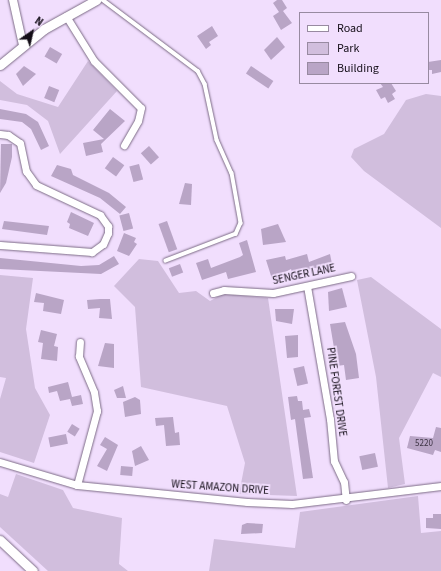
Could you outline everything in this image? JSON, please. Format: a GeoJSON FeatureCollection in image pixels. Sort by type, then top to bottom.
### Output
{"type":"FeatureCollection","features":[{"type":"Feature","properties":{"kind":"main road"},"geometry":{"type":"LineString","coordinates":[[0,65],[23,45],[66,16],[96,0]]}},
{"type":"Feature","properties":{"kind":"main road"},"geometry":{"type":"LineString","coordinates":[[0,540],[33,571]]}},
{"type":"Feature","properties":{"kind":"street"},"geometry":{"type":"LineString","coordinates":[[13,0],[23,45]]}},
{"type":"Feature","properties":{"kind":"street"},"geometry":{"type":"LineString","coordinates":[[66,16],[94,61],[141,108],[138,121],[124,145]]}},
{"type":"Feature","properties":{"kind":"street"},"geometry":{"type":"LineString","coordinates":[[0,134],[8,135],[20,143],[26,171],[36,185],[100,216],[108,226],[108,233],[103,244],[92,252],[0,245]]}},
{"type":"Feature","properties":{"kind":"street","name":"SENGER LANE"},"geometry":{"type":"LineString","coordinates":[[213,294],[224,290],[274,293],[351,276]]}},
{"type":"Feature","properties":{"kind":"street","name":"PINE FOREST DRIVE"},"geometry":{"type":"LineString","coordinates":[[307,286],[330,419],[334,461],[344,482],[346,500]]}},
{"type":"Feature","properties":{"kind":"street"},"geometry":{"type":"LineString","coordinates":[[78,484],[97,411],[94,392],[80,356],[80,342]]}},
{"type":"Feature","properties":{"kind":"street","name":"WEST AMAZON DRIVE"},"geometry":{"type":"LineString","coordinates":[[0,462],[78,484],[247,502],[292,504],[346,500],[441,486]]}},
{"type":"Feature","properties":{"kind":"lane"},"geometry":{"type":"LineString","coordinates":[[103,0],[198,71],[205,84],[218,140],[232,173],[241,223],[236,234],[166,261]]}},
{"type":"Feature","properties":{"kind":"green space"},"geometry":{"type":"Polygon","coordinates":[[[88,61],[117,91],[60,154],[48,121],[27,105],[0,100],[0,81],[17,94],[58,107],[88,61]]]}},
{"type":"Feature","properties":{"kind":"green space"},"geometry":{"type":"Polygon","coordinates":[[[426,94],[441,96],[441,228],[364,171],[351,157],[354,149],[384,134],[406,100],[426,94]]]}},
{"type":"Feature","properties":{"kind":"green space"},"geometry":{"type":"Polygon","coordinates":[[[139,259],[158,261],[179,293],[196,291],[210,301],[223,294],[268,298],[297,496],[239,494],[245,463],[227,406],[141,387],[135,307],[114,286],[139,259]]]}},
{"type":"Feature","properties":{"kind":"green space"},"geometry":{"type":"Polygon","coordinates":[[[0,275],[33,278],[26,329],[35,388],[50,415],[34,463],[0,452],[0,399],[6,378],[0,377],[0,275]]]}},
{"type":"Feature","properties":{"kind":"green space"},"geometry":{"type":"Polygon","coordinates":[[[371,277],[441,329],[441,377],[433,373],[399,438],[405,484],[388,488],[376,377],[357,280],[371,277]]]}},
{"type":"Feature","properties":{"kind":"green space"},"geometry":{"type":"Polygon","coordinates":[[[16,474],[63,490],[73,508],[122,518],[119,564],[128,571],[48,571],[0,527],[0,494],[8,497],[16,474]]]}},
{"type":"Feature","properties":{"kind":"green space"},"geometry":{"type":"Polygon","coordinates":[[[418,496],[421,533],[441,531],[441,571],[209,571],[214,539],[295,548],[300,512],[418,496]]]}},
{"type":"Feature","properties":{"kind":"building"},"geometry":{"type":"Polygon","coordinates":[[[277,0],[282,0],[287,8],[283,11],[292,23],[281,30],[273,16],[279,12],[273,3],[277,0]]]}},
{"type":"Feature","properties":{"kind":"building"},"geometry":{"type":"Polygon","coordinates":[[[212,26],[218,36],[209,42],[211,45],[206,49],[197,36],[212,26]]]}},
{"type":"Feature","properties":{"kind":"building"},"geometry":{"type":"Polygon","coordinates":[[[277,37],[285,47],[271,60],[264,50],[277,37]]]}},
{"type":"Feature","properties":{"kind":"building"},"geometry":{"type":"Polygon","coordinates":[[[50,47],[62,54],[57,64],[44,57],[50,47]]]}},
{"type":"Feature","properties":{"kind":"building"},"geometry":{"type":"Polygon","coordinates":[[[441,60],[441,72],[432,74],[432,70],[429,70],[429,62],[441,60]]]}},
{"type":"Feature","properties":{"kind":"building"},"geometry":{"type":"Polygon","coordinates":[[[24,66],[36,74],[23,86],[16,74],[24,66]]]}},
{"type":"Feature","properties":{"kind":"building"},"geometry":{"type":"Polygon","coordinates":[[[251,66],[273,81],[268,89],[246,73],[251,66]]]}},
{"type":"Feature","properties":{"kind":"building"},"geometry":{"type":"Polygon","coordinates":[[[381,84],[392,84],[396,91],[392,94],[395,99],[388,103],[385,97],[381,99],[376,90],[383,87],[381,84]]]}},
{"type":"Feature","properties":{"kind":"building"},"geometry":{"type":"Polygon","coordinates":[[[49,86],[59,90],[54,102],[44,98],[49,86]]]}},
{"type":"Feature","properties":{"kind":"building"},"geometry":{"type":"Polygon","coordinates":[[[0,109],[26,114],[38,122],[49,146],[41,150],[31,129],[22,122],[0,119],[0,109]]]}},
{"type":"Feature","properties":{"kind":"building"},"geometry":{"type":"Polygon","coordinates":[[[110,109],[125,121],[101,144],[103,152],[86,156],[83,143],[104,139],[93,130],[110,109]]]}},
{"type":"Feature","properties":{"kind":"building"},"geometry":{"type":"Polygon","coordinates":[[[1,144],[12,144],[12,157],[6,183],[0,193],[1,144]]]}},
{"type":"Feature","properties":{"kind":"building"},"geometry":{"type":"Polygon","coordinates":[[[149,146],[159,157],[151,165],[141,153],[149,146]]]}},
{"type":"Feature","properties":{"kind":"building"},"geometry":{"type":"Polygon","coordinates":[[[113,157],[124,165],[116,177],[105,168],[113,157]]]}},
{"type":"Feature","properties":{"kind":"building"},"geometry":{"type":"Polygon","coordinates":[[[139,164],[143,179],[133,182],[129,167],[139,164]]]}},
{"type":"Feature","properties":{"kind":"building"},"geometry":{"type":"Polygon","coordinates":[[[57,165],[71,169],[73,175],[109,193],[126,207],[120,214],[100,198],[51,176],[57,165]]]}},
{"type":"Feature","properties":{"kind":"building"},"geometry":{"type":"Polygon","coordinates":[[[185,183],[192,184],[191,205],[179,204],[185,183]]]}},
{"type":"Feature","properties":{"kind":"building"},"geometry":{"type":"Polygon","coordinates":[[[71,212],[94,223],[88,236],[69,228],[70,224],[67,222],[71,212]]]}},
{"type":"Feature","properties":{"kind":"building"},"geometry":{"type":"Polygon","coordinates":[[[129,213],[133,228],[123,231],[119,216],[129,213]]]}},
{"type":"Feature","properties":{"kind":"building"},"geometry":{"type":"Polygon","coordinates":[[[4,221],[49,226],[47,235],[2,229],[4,221]]]}},
{"type":"Feature","properties":{"kind":"building"},"geometry":{"type":"Polygon","coordinates":[[[167,221],[177,249],[169,252],[159,224],[167,221]]]}},
{"type":"Feature","properties":{"kind":"building"},"geometry":{"type":"Polygon","coordinates":[[[278,224],[286,242],[263,245],[261,229],[278,224]]]}},
{"type":"Feature","properties":{"kind":"building"},"geometry":{"type":"Polygon","coordinates":[[[124,233],[136,238],[134,242],[137,244],[129,256],[117,251],[124,233]]]}},
{"type":"Feature","properties":{"kind":"building"},"geometry":{"type":"Polygon","coordinates":[[[247,240],[256,272],[228,279],[226,272],[202,280],[196,263],[208,259],[211,268],[240,257],[243,255],[239,243],[247,240]]]}},
{"type":"Feature","properties":{"kind":"building"},"geometry":{"type":"Polygon","coordinates":[[[307,254],[309,262],[330,254],[333,269],[314,268],[293,275],[291,269],[272,279],[266,260],[285,256],[286,260],[307,254]]]}},
{"type":"Feature","properties":{"kind":"building"},"geometry":{"type":"Polygon","coordinates":[[[114,256],[119,264],[101,274],[0,269],[0,258],[81,266],[99,265],[114,256]]]}},
{"type":"Feature","properties":{"kind":"building"},"geometry":{"type":"Polygon","coordinates":[[[180,264],[183,272],[172,277],[169,268],[180,264]]]}},
{"type":"Feature","properties":{"kind":"building"},"geometry":{"type":"Polygon","coordinates":[[[342,288],[347,307],[329,311],[328,292],[342,288]]]}},
{"type":"Feature","properties":{"kind":"building"},"geometry":{"type":"Polygon","coordinates":[[[36,293],[64,300],[61,314],[43,311],[44,303],[34,302],[36,293]]]}},
{"type":"Feature","properties":{"kind":"building"},"geometry":{"type":"Polygon","coordinates":[[[110,299],[112,319],[99,318],[100,308],[88,309],[87,300],[110,299]]]}},
{"type":"Feature","properties":{"kind":"building"},"geometry":{"type":"Polygon","coordinates":[[[275,309],[294,309],[292,324],[276,321],[275,309]]]}},
{"type":"Feature","properties":{"kind":"building"},"geometry":{"type":"Polygon","coordinates":[[[345,322],[356,354],[359,378],[346,380],[344,365],[337,366],[330,324],[345,322]]]}},
{"type":"Feature","properties":{"kind":"building"},"geometry":{"type":"Polygon","coordinates":[[[41,330],[57,334],[54,346],[58,347],[57,361],[41,359],[43,343],[38,342],[41,330]]]}},
{"type":"Feature","properties":{"kind":"building"},"geometry":{"type":"Polygon","coordinates":[[[298,335],[298,357],[287,358],[285,336],[298,335]]]}},
{"type":"Feature","properties":{"kind":"building"},"geometry":{"type":"Polygon","coordinates":[[[105,343],[114,344],[114,368],[98,366],[105,343]]]}},
{"type":"Feature","properties":{"kind":"building"},"geometry":{"type":"Polygon","coordinates":[[[304,366],[308,384],[297,386],[293,368],[304,366]]]}},
{"type":"Feature","properties":{"kind":"building"},"geometry":{"type":"Polygon","coordinates":[[[68,382],[72,397],[81,395],[83,404],[72,406],[70,399],[60,401],[57,391],[49,393],[48,387],[68,382]]]}},
{"type":"Feature","properties":{"kind":"building"},"geometry":{"type":"Polygon","coordinates":[[[123,386],[126,398],[117,398],[114,390],[123,386]]]}},
{"type":"Feature","properties":{"kind":"building"},"geometry":{"type":"Polygon","coordinates":[[[297,396],[298,401],[302,401],[303,410],[309,409],[311,417],[304,418],[313,478],[303,479],[295,419],[291,420],[288,397],[297,396]]]}},
{"type":"Feature","properties":{"kind":"building"},"geometry":{"type":"Polygon","coordinates":[[[135,397],[140,400],[141,414],[125,417],[123,402],[135,397]]]}},
{"type":"Feature","properties":{"kind":"building"},"geometry":{"type":"Polygon","coordinates":[[[173,417],[175,433],[179,432],[180,445],[166,446],[164,425],[156,426],[155,418],[173,417]]]}},
{"type":"Feature","properties":{"kind":"building"},"geometry":{"type":"Polygon","coordinates":[[[72,424],[80,429],[75,436],[67,432],[72,424]]]}},
{"type":"Feature","properties":{"kind":"building"},"geometry":{"type":"Polygon","coordinates":[[[436,427],[441,428],[441,452],[435,450],[433,455],[407,448],[410,436],[433,438],[436,427]]]}},
{"type":"Feature","properties":{"kind":"building"},"geometry":{"type":"Polygon","coordinates":[[[66,434],[68,444],[50,447],[48,437],[66,434]]]}},
{"type":"Feature","properties":{"kind":"building"},"geometry":{"type":"Polygon","coordinates":[[[105,437],[118,445],[107,471],[97,466],[107,449],[100,445],[105,437]]]}},
{"type":"Feature","properties":{"kind":"building"},"geometry":{"type":"Polygon","coordinates":[[[141,446],[149,460],[135,466],[132,451],[141,446]]]}},
{"type":"Feature","properties":{"kind":"building"},"geometry":{"type":"Polygon","coordinates":[[[375,453],[378,467],[362,470],[359,456],[375,453]]]}},
{"type":"Feature","properties":{"kind":"building"},"geometry":{"type":"Polygon","coordinates":[[[121,466],[133,467],[132,476],[120,475],[121,466]]]}},
{"type":"Feature","properties":{"kind":"building"},"geometry":{"type":"Polygon","coordinates":[[[433,514],[441,514],[441,529],[426,528],[426,518],[433,518],[433,514]]]}},
{"type":"Feature","properties":{"kind":"building"},"geometry":{"type":"Polygon","coordinates":[[[247,523],[263,524],[262,533],[241,534],[242,525],[247,523]]]}}]}
